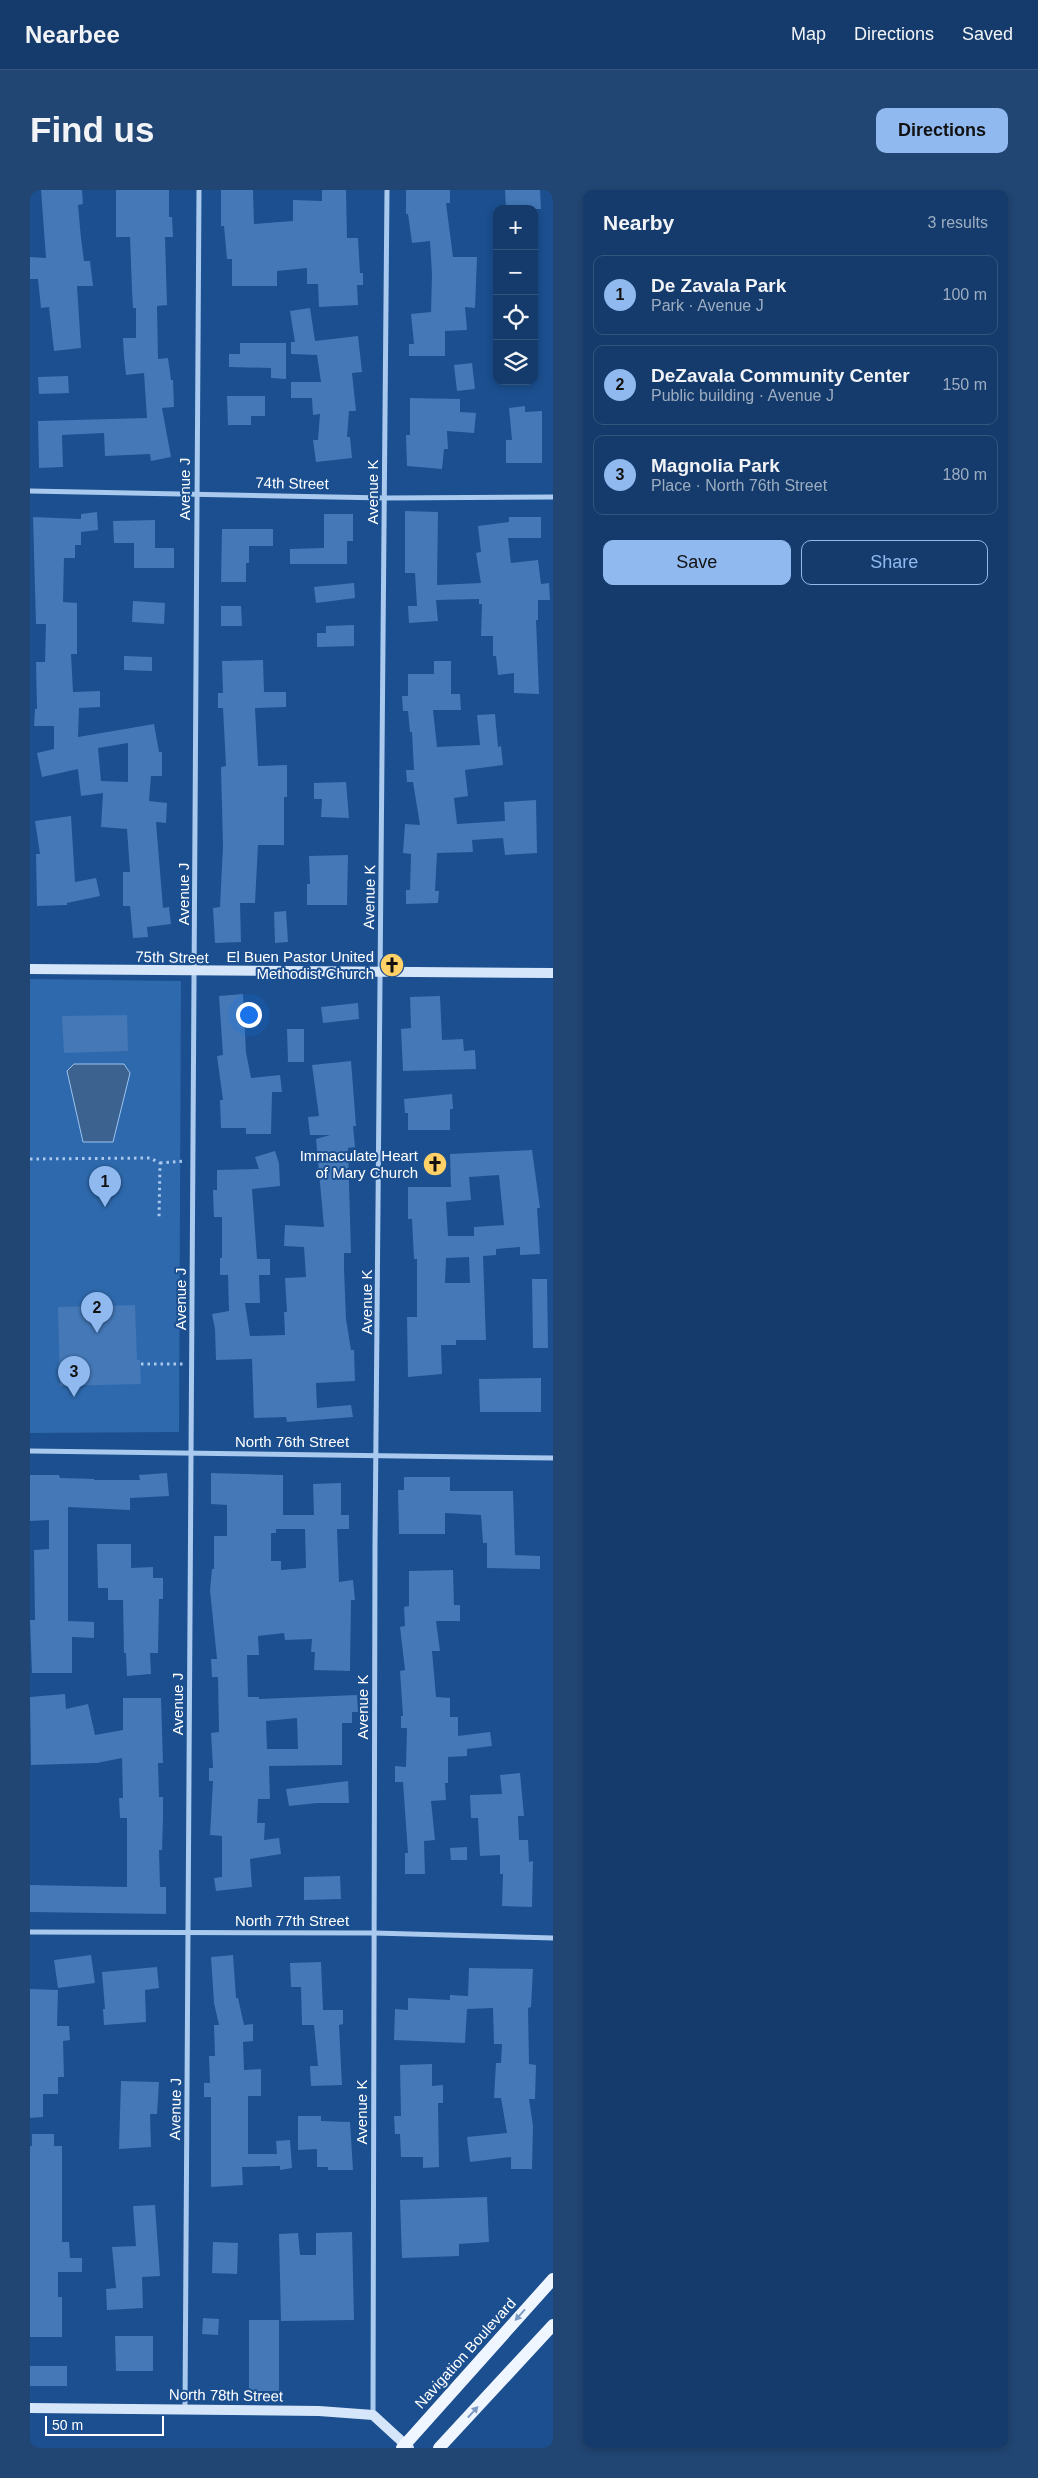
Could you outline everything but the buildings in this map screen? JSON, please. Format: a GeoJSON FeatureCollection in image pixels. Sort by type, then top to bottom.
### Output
{"type":"FeatureCollection","features":[{"type":"Feature","properties":{"kind":"main road","name":"75th Street"},"geometry":{"type":"LineString","coordinates":[[30,969],[195,972],[553,973]]}},
{"type":"Feature","properties":{"kind":"main road","name":"Navigation Boulevard"},"geometry":{"type":"LineString","coordinates":[[405,2447],[553,2279]]}},
{"type":"Feature","properties":{"kind":"main road"},"geometry":{"type":"LineString","coordinates":[[531,2349],[553,2314]]}},
{"type":"Feature","properties":{"kind":"main road"},"geometry":{"type":"LineString","coordinates":[[440,2448],[553,2325]]}},
{"type":"Feature","properties":{"kind":"main road","name":"North 78th Street"},"geometry":{"type":"LineString","coordinates":[[30,2408],[319,2411],[373,2415]]}},
{"type":"Feature","properties":{"kind":"main road"},"geometry":{"type":"LineString","coordinates":[[373,2415],[405,2447]]}},
{"type":"Feature","properties":{"kind":"street","name":"Avenue J"},"geometry":{"type":"LineString","coordinates":[[185,2409],[199,190]]}},
{"type":"Feature","properties":{"kind":"street","name":"Avenue K"},"geometry":{"type":"LineString","coordinates":[[373,2415],[380,972],[387,190]]}},
{"type":"Feature","properties":{"kind":"street","name":"74th Street"},"geometry":{"type":"LineString","coordinates":[[30,491],[384,498],[553,497]]}},
{"type":"Feature","properties":{"kind":"street","name":"North 76th Street"},"geometry":{"type":"LineString","coordinates":[[30,1451],[377,1454],[553,1458]]}},
{"type":"Feature","properties":{"kind":"street","name":"North 77th Street"},"geometry":{"type":"LineString","coordinates":[[30,1932],[374,1933],[553,1938]]}},
{"type":"Feature","properties":{"kind":"path"},"geometry":{"type":"LineString","coordinates":[[30,1159],[150,1158],[160,1162],[194,1161]]}},
{"type":"Feature","properties":{"kind":"path"},"geometry":{"type":"LineString","coordinates":[[159,1220],[160,1162]]}},
{"type":"Feature","properties":{"kind":"path"},"geometry":{"type":"LineString","coordinates":[[141,1364],[192,1364]]}},
{"type":"Feature","properties":{"kind":"shaded area"},"geometry":{"type":"Polygon","coordinates":[[[30,979],[181,981],[179,1432],[30,1433],[30,979]]]}},
{"type":"Feature","properties":{"kind":"shaded area"},"geometry":{"type":"Polygon","coordinates":[[[74,1064],[124,1064],[130,1073],[113,1142],[83,1142],[67,1071],[74,1064]]]}},
{"type":"Feature","properties":{"kind":"place","name":"El Buen Pastor United Methodist Church"},"geometry":{"type":"Point","coordinates":[392,965]}},
{"type":"Feature","properties":{"kind":"place","name":"Immaculate Heart of Mary Church"},"geometry":{"type":"Point","coordinates":[435,1164]}},
{"type":"Feature","properties":{"kind":"place","name":"De Zavala Park"},"geometry":{"type":"Point","coordinates":[105,1207]}},
{"type":"Feature","properties":{"kind":"place","name":"DeZavala Community Center"},"geometry":{"type":"Point","coordinates":[97,1333]}},
{"type":"Feature","properties":{"kind":"place","name":"Magnolia Park"},"geometry":{"type":"Point","coordinates":[74,1397]}}]}
